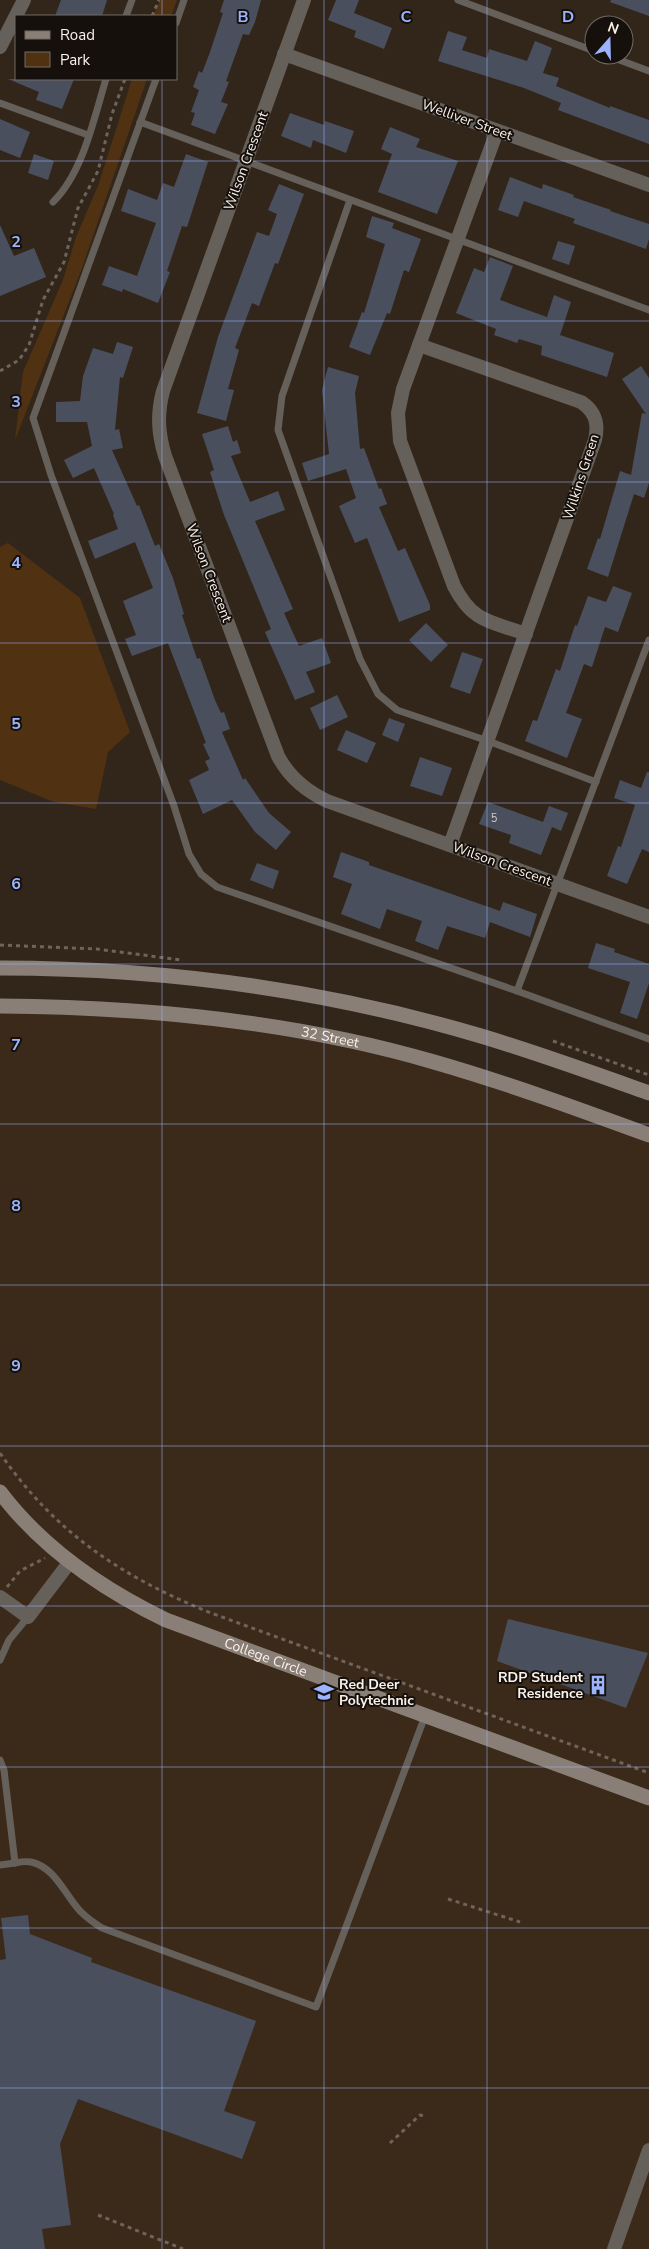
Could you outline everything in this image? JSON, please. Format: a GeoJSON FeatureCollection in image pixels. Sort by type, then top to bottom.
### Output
{"type":"FeatureCollection","features":[{"type":"Feature","properties":{"kind":"main road"},"geometry":{"type":"LineString","coordinates":[[0,968],[81,969],[145,974],[268,990],[336,1002],[408,1017],[480,1036],[649,1093]]}},
{"type":"Feature","properties":{"kind":"main road","name":"32 Street"},"geometry":{"type":"LineString","coordinates":[[0,1006],[106,1009],[204,1018],[300,1031],[433,1061],[573,1107],[649,1135]]}},
{"type":"Feature","properties":{"kind":"main road","name":"College Circle"},"geometry":{"type":"LineString","coordinates":[[0,1492],[54,1551],[69,1563],[126,1600],[166,1620],[649,1798]]}},
{"type":"Feature","properties":{"kind":"street"},"geometry":{"type":"LineString","coordinates":[[16,15],[24,0]]}},
{"type":"Feature","properties":{"kind":"street","name":"Wilson Crescent"},"geometry":{"type":"LineString","coordinates":[[304,0],[166,379],[158,418],[160,442],[284,769],[304,788],[322,799],[649,917]]}},
{"type":"Feature","properties":{"kind":"street"},"geometry":{"type":"LineString","coordinates":[[0,47],[15,18]]}},
{"type":"Feature","properties":{"kind":"street","name":"Welliver Street"},"geometry":{"type":"LineString","coordinates":[[284,54],[649,186]]}},
{"type":"Feature","properties":{"kind":"street"},"geometry":{"type":"LineString","coordinates":[[497,131],[419,344],[404,389],[398,413],[398,428],[405,458],[454,586],[462,601],[476,616],[526,634]]}},
{"type":"Feature","properties":{"kind":"street","name":"Wilkins Green"},"geometry":{"type":"LineString","coordinates":[[419,344],[581,402],[588,407],[595,417],[597,426],[595,440],[450,845]]}},
{"type":"Feature","properties":{"kind":"street"},"geometry":{"type":"LineString","coordinates":[[0,1597],[28,1617],[69,1563]]}},
{"type":"Feature","properties":{"kind":"street"},"geometry":{"type":"LineString","coordinates":[[614,2249],[649,2150]]}},
{"type":"Feature","properties":{"kind":"lane"},"geometry":{"type":"LineString","coordinates":[[126,15],[132,0]]}},
{"type":"Feature","properties":{"kind":"lane"},"geometry":{"type":"LineString","coordinates":[[178,16],[184,0]]}},
{"type":"Feature","properties":{"kind":"lane"},"geometry":{"type":"LineString","coordinates":[[458,0],[584,47]]}},
{"type":"Feature","properties":{"kind":"lane"},"geometry":{"type":"LineString","coordinates":[[633,65],[649,71]]}},
{"type":"Feature","properties":{"kind":"lane"},"geometry":{"type":"LineString","coordinates":[[53,202],[63,192],[74,174],[106,80]]}},
{"type":"Feature","properties":{"kind":"lane"},"geometry":{"type":"LineString","coordinates":[[156,80],[33,418],[52,475],[174,806],[189,854],[200,874],[218,887],[518,991],[649,1039]]}},
{"type":"Feature","properties":{"kind":"lane"},"geometry":{"type":"LineString","coordinates":[[0,103],[88,135]]}},
{"type":"Feature","properties":{"kind":"lane"},"geometry":{"type":"LineString","coordinates":[[140,122],[649,310]]}},
{"type":"Feature","properties":{"kind":"lane"},"geometry":{"type":"LineString","coordinates":[[350,200],[282,396],[278,430],[360,659],[378,694],[397,710],[488,740],[596,782]]}},
{"type":"Feature","properties":{"kind":"lane"},"geometry":{"type":"LineString","coordinates":[[518,991],[649,640]]}},
{"type":"Feature","properties":{"kind":"lane"},"geometry":{"type":"LineString","coordinates":[[0,1660],[9,1640],[28,1617]]}},
{"type":"Feature","properties":{"kind":"lane"},"geometry":{"type":"LineString","coordinates":[[0,1865],[30,1862],[42,1866],[52,1874],[79,1910],[90,1921],[102,1928],[316,2007],[425,1716]]}},
{"type":"Feature","properties":{"kind":"lane"},"geometry":{"type":"LineString","coordinates":[[0,1760],[4,1770],[15,1863]]}},
{"type":"Feature","properties":{"kind":"path"},"geometry":{"type":"LineString","coordinates":[[152,15],[159,0]]}},
{"type":"Feature","properties":{"kind":"path"},"geometry":{"type":"LineString","coordinates":[[0,371],[19,360],[29,345],[43,300],[64,262],[78,208],[98,171],[112,114],[125,80]]}},
{"type":"Feature","properties":{"kind":"path"},"geometry":{"type":"LineString","coordinates":[[0,1453],[24,1485],[49,1513],[84,1545],[160,1592],[211,1613],[649,1773]]}},
{"type":"Feature","properties":{"kind":"path"},"geometry":{"type":"LineString","coordinates":[[0,1597],[20,1571],[34,1563],[40,1562]]}},
{"type":"Feature","properties":{"kind":"path"},"geometry":{"type":"LineString","coordinates":[[448,1899],[520,1922]]}},
{"type":"Feature","properties":{"kind":"path"},"geometry":{"type":"LineString","coordinates":[[390,2143],[420,2115],[423,2116]]}},
{"type":"Feature","properties":{"kind":"path"},"geometry":{"type":"LineString","coordinates":[[98,2216],[184,2249]]}},
{"type":"Feature","properties":{"kind":"shaded area","name":"Red Deer Polytechnic"},"geometry":{"type":"Polygon","coordinates":[[[0,1006],[106,1009],[364,1044],[649,1135],[649,2249],[0,2249],[0,1006]]]}},
{"type":"Feature","properties":{"kind":"green space"},"geometry":{"type":"Polygon","coordinates":[[[160,0],[177,0],[171,15],[153,15],[160,0]]]}},
{"type":"Feature","properties":{"kind":"green space"},"geometry":{"type":"Polygon","coordinates":[[[132,80],[147,80],[82,268],[15,440],[23,372],[63,280],[76,237],[98,186],[132,80]]]}},
{"type":"Feature","properties":{"kind":"green space"},"geometry":{"type":"Polygon","coordinates":[[[8,543],[80,598],[130,732],[108,752],[96,809],[54,802],[0,780],[0,547],[8,543]]]}},
{"type":"Feature","properties":{"kind":"building"},"geometry":{"type":"Polygon","coordinates":[[[61,0],[107,0],[102,15],[55,15],[61,0]]]}},
{"type":"Feature","properties":{"kind":"building"},"geometry":{"type":"Polygon","coordinates":[[[224,0],[261,0],[255,22],[249,35],[243,34],[226,81],[229,82],[221,102],[228,104],[215,134],[191,125],[195,113],[191,112],[199,90],[193,87],[199,71],[202,73],[210,52],[223,13],[220,12],[224,0]]]}},
{"type":"Feature","properties":{"kind":"building"},"geometry":{"type":"Polygon","coordinates":[[[336,0],[359,0],[354,13],[392,28],[384,49],[354,37],[356,31],[328,20],[336,0]]]}},
{"type":"Feature","properties":{"kind":"building"},"geometry":{"type":"Polygon","coordinates":[[[611,0],[649,0],[649,16],[610,2],[611,0]]]}},
{"type":"Feature","properties":{"kind":"building"},"geometry":{"type":"Polygon","coordinates":[[[448,31],[467,37],[462,50],[487,58],[489,49],[527,61],[535,41],[552,48],[543,73],[559,78],[556,86],[610,108],[610,106],[649,120],[649,144],[558,110],[561,103],[524,88],[438,61],[448,31]]]}},
{"type":"Feature","properties":{"kind":"building"},"geometry":{"type":"Polygon","coordinates":[[[8,79],[74,80],[62,109],[36,100],[39,92],[8,79]]]}},
{"type":"Feature","properties":{"kind":"building"},"geometry":{"type":"Polygon","coordinates":[[[290,113],[324,125],[325,121],[354,131],[346,153],[313,140],[311,148],[281,136],[290,113]]]}},
{"type":"Feature","properties":{"kind":"building"},"geometry":{"type":"Polygon","coordinates":[[[0,119],[30,132],[20,158],[0,150],[0,119]]]}},
{"type":"Feature","properties":{"kind":"building"},"geometry":{"type":"Polygon","coordinates":[[[390,127],[420,139],[416,147],[458,161],[437,214],[378,192],[392,154],[381,149],[390,127]]]}},
{"type":"Feature","properties":{"kind":"building"},"geometry":{"type":"Polygon","coordinates":[[[34,154],[54,161],[48,180],[28,173],[34,154]]]}},
{"type":"Feature","properties":{"kind":"building"},"geometry":{"type":"Polygon","coordinates":[[[186,154],[208,162],[187,227],[182,226],[167,271],[170,272],[158,303],[123,289],[122,292],[102,285],[109,266],[137,276],[156,223],[121,211],[128,189],[157,200],[163,183],[174,187],[186,154]]]}},
{"type":"Feature","properties":{"kind":"building"},"geometry":{"type":"Polygon","coordinates":[[[510,177],[542,189],[543,184],[610,211],[649,224],[649,239],[646,249],[573,223],[575,219],[524,201],[518,217],[498,210],[510,177]]]}},
{"type":"Feature","properties":{"kind":"building"},"geometry":{"type":"Polygon","coordinates":[[[279,184],[304,194],[278,264],[275,263],[259,306],[252,303],[235,348],[239,350],[228,389],[234,390],[226,421],[197,413],[218,337],[257,232],[269,236],[277,214],[268,210],[279,184]]]}},
{"type":"Feature","properties":{"kind":"building"},"geometry":{"type":"Polygon","coordinates":[[[372,216],[394,223],[392,228],[421,239],[409,272],[404,270],[390,314],[387,313],[370,355],[349,347],[362,312],[364,313],[385,244],[366,237],[372,216]]]}},
{"type":"Feature","properties":{"kind":"building"},"geometry":{"type":"Polygon","coordinates":[[[0,225],[14,256],[34,248],[46,277],[0,296],[0,225]]]}},
{"type":"Feature","properties":{"kind":"building"},"geometry":{"type":"Polygon","coordinates":[[[558,241],[575,246],[569,265],[552,259],[558,241]]]}},
{"type":"Feature","properties":{"kind":"building"},"geometry":{"type":"Polygon","coordinates":[[[490,257],[513,266],[500,300],[547,317],[554,295],[571,302],[560,335],[614,353],[607,377],[541,355],[542,346],[519,339],[517,343],[494,335],[496,329],[456,313],[474,268],[484,272],[490,257]]]}},
{"type":"Feature","properties":{"kind":"building"},"geometry":{"type":"Polygon","coordinates":[[[117,342],[133,347],[123,378],[120,377],[115,430],[119,429],[123,448],[112,450],[137,506],[139,505],[155,546],[159,544],[173,578],[184,614],[182,615],[197,659],[200,658],[215,700],[221,713],[224,712],[230,729],[222,732],[243,780],[245,778],[269,813],[291,832],[276,850],[255,832],[232,800],[203,814],[189,780],[209,770],[205,761],[210,759],[203,744],[206,743],[168,643],[132,656],[125,639],[136,635],[123,601],[153,588],[135,542],[95,559],[88,541],[118,529],[114,514],[94,468],[73,478],[64,460],[92,446],[87,422],[56,422],[56,402],[80,401],[83,376],[93,348],[113,354],[117,342]]]}},
{"type":"Feature","properties":{"kind":"building"},"geometry":{"type":"Polygon","coordinates":[[[641,366],[649,378],[649,483],[644,498],[634,494],[608,577],[587,569],[598,538],[600,539],[620,471],[631,475],[642,413],[646,414],[622,379],[641,366]]]}},
{"type":"Feature","properties":{"kind":"building"},"geometry":{"type":"Polygon","coordinates":[[[328,367],[359,376],[355,393],[360,449],[364,448],[379,489],[381,488],[387,504],[379,507],[398,551],[405,548],[430,605],[430,610],[399,622],[367,538],[355,543],[339,506],[356,498],[346,469],[308,481],[302,463],[329,454],[322,390],[328,367]]]}},
{"type":"Feature","properties":{"kind":"building"},"geometry":{"type":"Polygon","coordinates":[[[228,426],[233,442],[237,440],[241,453],[231,456],[250,502],[278,491],[285,510],[255,521],[293,609],[284,613],[299,646],[322,638],[331,663],[306,672],[315,692],[295,700],[265,632],[271,629],[224,515],[210,472],[214,470],[202,434],[228,426]]]}},
{"type":"Feature","properties":{"kind":"building"},"geometry":{"type":"Polygon","coordinates":[[[613,586],[632,593],[618,632],[605,627],[592,667],[584,664],[566,713],[582,719],[567,758],[525,741],[533,720],[537,721],[556,669],[560,671],[575,625],[577,626],[588,596],[606,602],[613,586]]]}},
{"type":"Feature","properties":{"kind":"building"},"geometry":{"type":"Polygon","coordinates":[[[426,623],[448,645],[431,662],[409,640],[426,623]]]}},
{"type":"Feature","properties":{"kind":"building"},"geometry":{"type":"Polygon","coordinates":[[[462,652],[483,659],[470,694],[450,687],[462,652]]]}},
{"type":"Feature","properties":{"kind":"building"},"geometry":{"type":"Polygon","coordinates":[[[337,695],[348,717],[320,730],[310,708],[337,695]]]}},
{"type":"Feature","properties":{"kind":"building"},"geometry":{"type":"Polygon","coordinates":[[[389,718],[405,724],[398,742],[382,735],[389,718]]]}},
{"type":"Feature","properties":{"kind":"building"},"geometry":{"type":"Polygon","coordinates":[[[346,730],[376,743],[367,763],[337,750],[346,730]]]}},
{"type":"Feature","properties":{"kind":"building"},"geometry":{"type":"Polygon","coordinates":[[[420,757],[452,768],[442,796],[410,786],[420,757]]]}},
{"type":"Feature","properties":{"kind":"building"},"geometry":{"type":"Polygon","coordinates":[[[647,772],[649,772],[649,852],[642,849],[627,884],[607,876],[618,846],[621,847],[635,805],[614,798],[620,780],[641,788],[647,772]]]}},
{"type":"Feature","properties":{"kind":"building"},"geometry":{"type":"Polygon","coordinates":[[[488,802],[543,822],[549,806],[568,813],[561,831],[552,827],[541,855],[509,843],[511,835],[479,824],[488,802]]]}},
{"type":"Feature","properties":{"kind":"building"},"geometry":{"type":"Polygon","coordinates":[[[341,852],[369,862],[369,865],[500,911],[503,902],[537,914],[530,937],[490,922],[485,938],[447,926],[438,950],[415,941],[422,921],[387,909],[380,929],[341,914],[352,884],[333,877],[341,852]]]}},
{"type":"Feature","properties":{"kind":"building"},"geometry":{"type":"Polygon","coordinates":[[[257,863],[279,871],[273,889],[250,880],[257,863]]]}},
{"type":"Feature","properties":{"kind":"building"},"geometry":{"type":"Polygon","coordinates":[[[596,943],[615,949],[614,952],[649,964],[649,983],[637,1019],[620,1013],[630,982],[588,968],[596,943]]]}},
{"type":"Feature","properties":{"kind":"building","name":"RDP Student Residence"},"geometry":{"type":"Polygon","coordinates":[[[508,1619],[648,1653],[626,1708],[497,1661],[508,1619]]]}},
{"type":"Feature","properties":{"kind":"building"},"geometry":{"type":"Polygon","coordinates":[[[28,1915],[30,1934],[92,1958],[91,1962],[256,2021],[224,2111],[256,2122],[242,2159],[78,2099],[60,2144],[71,2225],[42,2229],[45,2249],[0,2249],[0,1960],[6,1959],[1,1918],[28,1915]]]}},
{"type":"Feature","properties":{"kind":"place","name":"RDP Student Residence"},"geometry":{"type":"Point","coordinates":[598,1685]}},
{"type":"Feature","properties":{"kind":"place","name":"Red Deer Polytechnic"},"geometry":{"type":"Point","coordinates":[324,1692]}}]}
